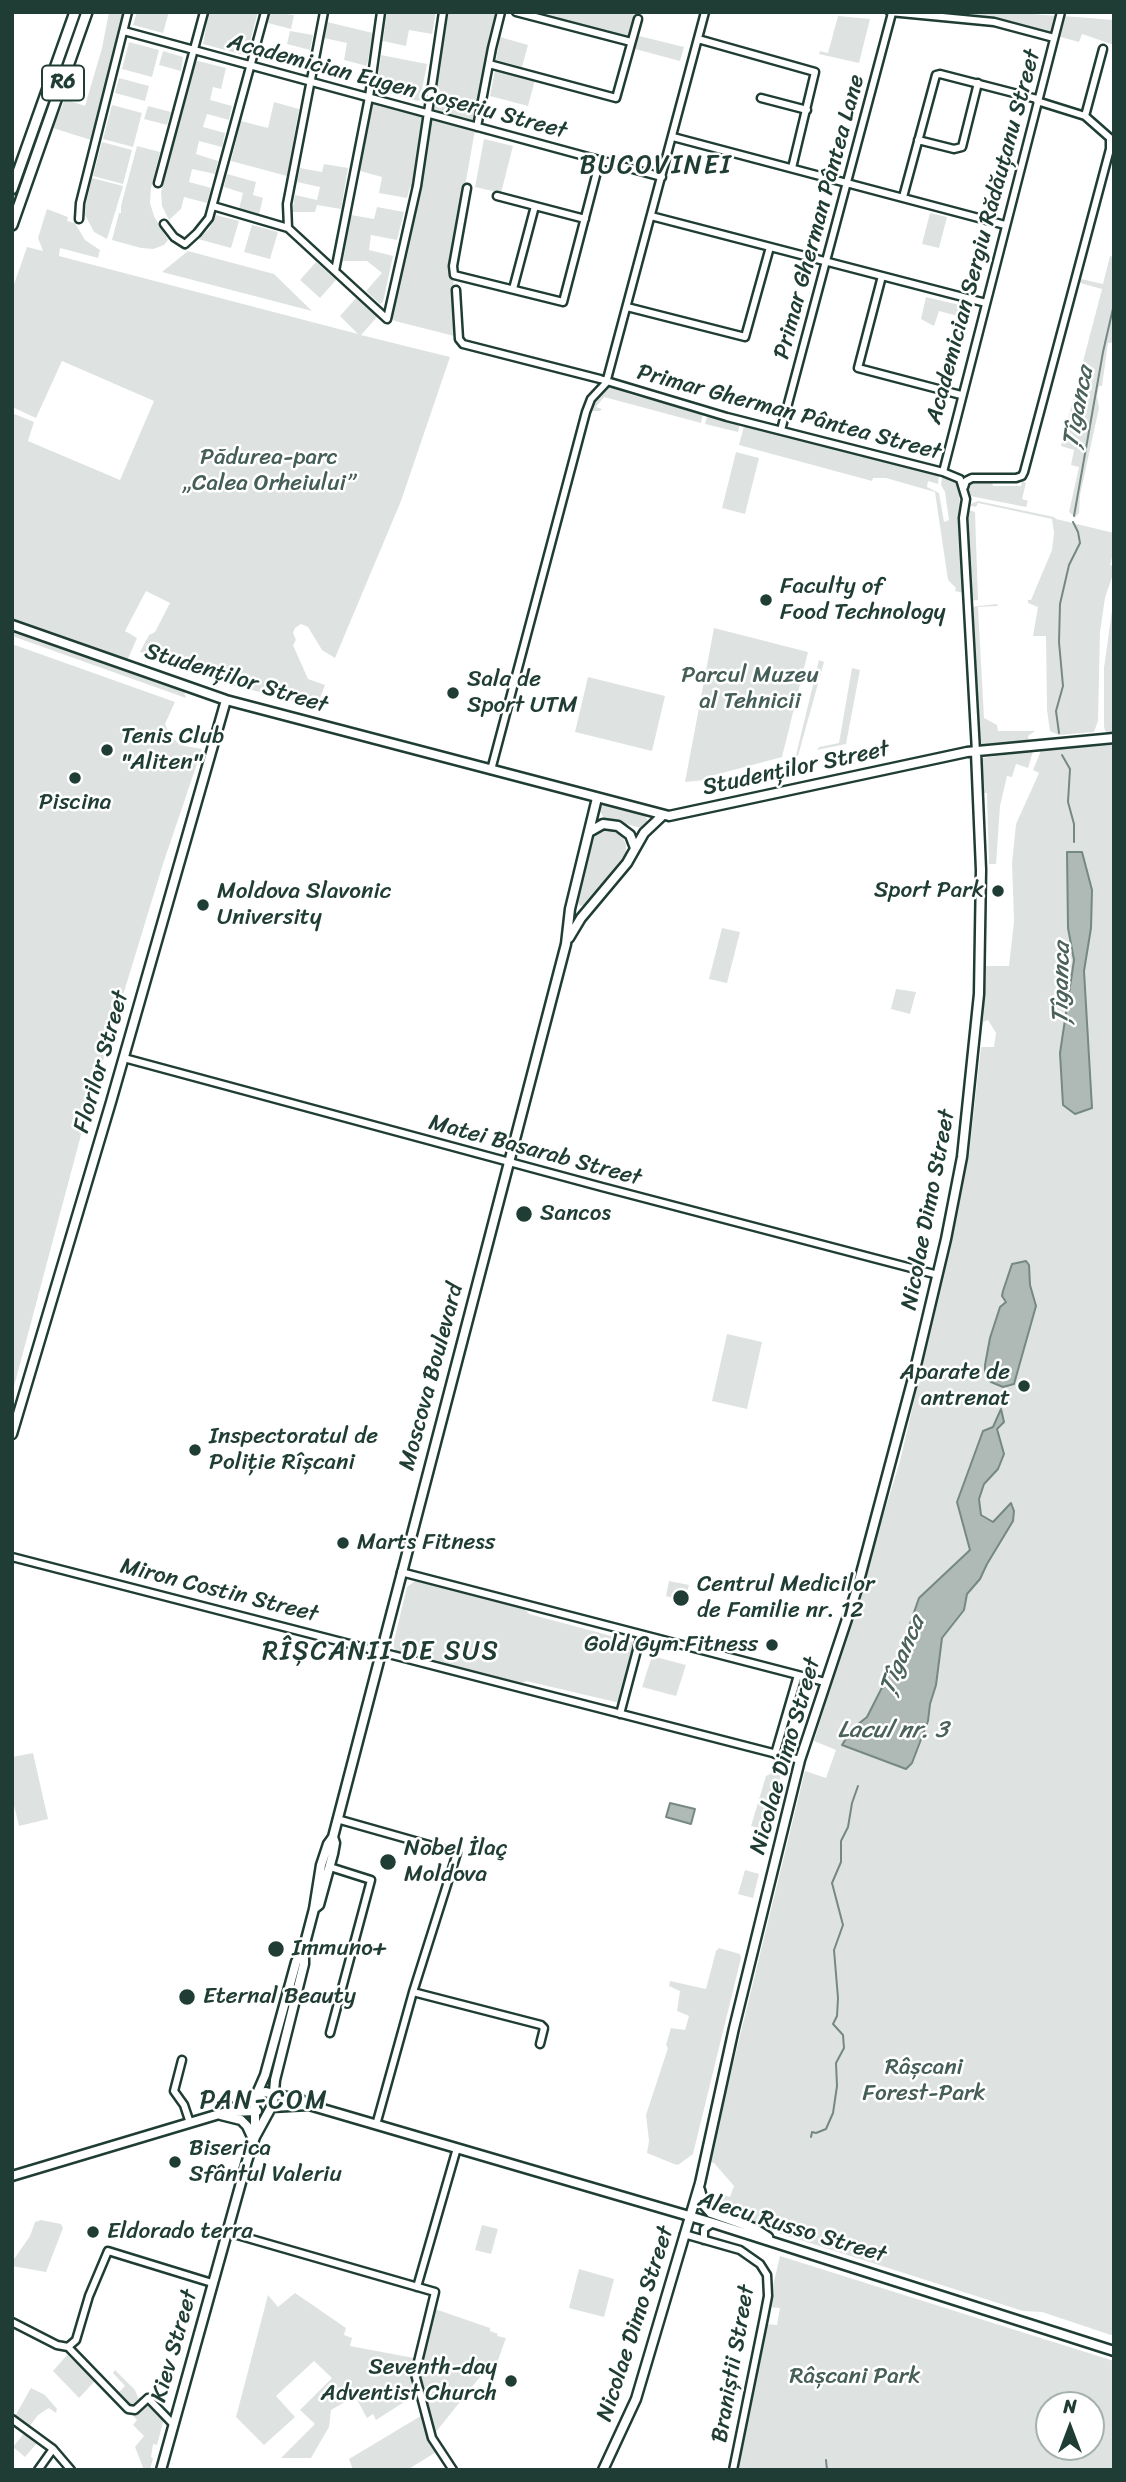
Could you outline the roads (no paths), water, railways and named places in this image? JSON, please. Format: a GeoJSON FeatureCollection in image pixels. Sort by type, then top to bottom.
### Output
{"type":"FeatureCollection","features":[{"type":"Feature","properties":{"kind":"highway","name":"R6"},"geometry":{"type":"LineString","coordinates":[[12,189],[75,12]]}},
{"type":"Feature","properties":{"kind":"highway","name":"R6"},"geometry":{"type":"LineString","coordinates":[[12,225],[87,12]]}},
{"type":"Feature","properties":{"kind":"highway"},"geometry":{"type":"LineString","coordinates":[[28,144],[38,154]]}},
{"type":"Feature","properties":{"kind":"main road","name":"Studenților Street"},"geometry":{"type":"LineString","coordinates":[[12,625],[226,700],[663,815],[683,814],[941,757],[1114,738]]}},
{"type":"Feature","properties":{"kind":"main road","name":"Florilor Street"},"geometry":{"type":"LineString","coordinates":[[12,1434],[124,1058],[226,700]]}},
{"type":"Feature","properties":{"kind":"main road","name":"Nicolae Dimo Street"},"geometry":{"type":"LineString","coordinates":[[603,2470],[636,2399],[700,2183],[734,2028],[800,1760],[856,1592],[938,1275],[962,1157],[977,1020],[981,912],[976,752]]}},
{"type":"Feature","properties":{"kind":"main road","name":"Moscova Boulevard"},"geometry":{"type":"LineString","coordinates":[[256,2095],[265,2075],[296,1962],[304,1947],[321,1865],[333,1837],[566,944],[572,900],[597,798]]}},
{"type":"Feature","properties":{"kind":"main road","name":"Moscova Boulevard"},"geometry":{"type":"LineString","coordinates":[[566,944],[574,927],[627,863],[644,833],[663,815]]}},
{"type":"Feature","properties":{"kind":"main road"},"geometry":{"type":"LineString","coordinates":[[589,832],[603,824],[618,826],[630,835],[635,848]]}},
{"type":"Feature","properties":{"kind":"main road"},"geometry":{"type":"LineString","coordinates":[[572,900],[578,908],[588,909]]}},
{"type":"Feature","properties":{"kind":"main road","name":"Moscova Boulevard"},"geometry":{"type":"LineString","coordinates":[[314,1909],[319,1905],[330,1867],[335,1843],[333,1837]]}},
{"type":"Feature","properties":{"kind":"main road","name":"Moscova Boulevard"},"geometry":{"type":"LineString","coordinates":[[266,2104],[275,2080],[304,1964],[304,1947]]}},
{"type":"Feature","properties":{"kind":"main road"},"geometry":{"type":"LineString","coordinates":[[275,2080],[281,2091],[305,2103]]}},
{"type":"Feature","properties":{"kind":"main road"},"geometry":{"type":"LineString","coordinates":[[12,2176],[221,2113],[266,2104],[262,2092],[221,2113]]}},
{"type":"Feature","properties":{"kind":"main road","name":"Alecu Russo Street"},"geometry":{"type":"LineString","coordinates":[[266,2104],[305,2103]]}},
{"type":"Feature","properties":{"kind":"main road","name":"Alecu Russo Street"},"geometry":{"type":"LineString","coordinates":[[266,2104],[305,2103],[713,2223],[1114,2351]]}},
{"type":"Feature","properties":{"kind":"main road","name":"Kiev Street"},"geometry":{"type":"LineString","coordinates":[[254,2140],[266,2104]]}},
{"type":"Feature","properties":{"kind":"main road","name":"Kiev Street"},"geometry":{"type":"LineString","coordinates":[[161,2470],[212,2283],[266,2104]]}},
{"type":"Feature","properties":{"kind":"main road"},"geometry":{"type":"LineString","coordinates":[[221,2113],[241,2120],[254,2140]]}},
{"type":"Feature","properties":{"kind":"main road"},"geometry":{"type":"LineString","coordinates":[[700,2183],[702,2202],[708,2211],[754,2228],[776,2243]]}},
{"type":"Feature","properties":{"kind":"street"},"geometry":{"type":"LineString","coordinates":[[79,219],[80,203],[128,12]]}},
{"type":"Feature","properties":{"kind":"street"},"geometry":{"type":"LineString","coordinates":[[158,183],[204,12]]}},
{"type":"Feature","properties":{"kind":"street"},"geometry":{"type":"LineString","coordinates":[[164,223],[174,237],[185,244],[205,224],[213,206],[265,12]]}},
{"type":"Feature","properties":{"kind":"street"},"geometry":{"type":"LineString","coordinates":[[288,228],[287,204],[324,12]]}},
{"type":"Feature","properties":{"kind":"street"},"geometry":{"type":"LineString","coordinates":[[335,271],[369,97],[381,12]]}},
{"type":"Feature","properties":{"kind":"street"},"geometry":{"type":"LineString","coordinates":[[213,206],[288,228],[387,319],[417,186],[443,12]]}},
{"type":"Feature","properties":{"kind":"street"},"geometry":{"type":"LineString","coordinates":[[477,127],[501,12]]}},
{"type":"Feature","properties":{"kind":"street"},"geometry":{"type":"LineString","coordinates":[[516,12],[631,42]]}},
{"type":"Feature","properties":{"kind":"street","name":"Primar Gherman Pântea Street"},"geometry":{"type":"LineString","coordinates":[[705,12],[606,383],[943,472],[956,476],[964,487],[972,478],[1022,476],[1112,136]]}},
{"type":"Feature","properties":{"kind":"street"},"geometry":{"type":"LineString","coordinates":[[890,12],[994,22],[1054,38]]}},
{"type":"Feature","properties":{"kind":"street","name":"Primar Gherman Pântea Lane"},"geometry":{"type":"LineString","coordinates":[[781,430],[890,12]]}},
{"type":"Feature","properties":{"kind":"street","name":"Academician Sergiu Rădăuțanu Street"},"geometry":{"type":"LineString","coordinates":[[943,472],[1061,12]]}},
{"type":"Feature","properties":{"kind":"street"},"geometry":{"type":"LineString","coordinates":[[489,64],[616,98],[638,19]]}},
{"type":"Feature","properties":{"kind":"street","name":"Academician Eugen Coșeriu Street"},"geometry":{"type":"LineString","coordinates":[[124,31],[662,177]]}},
{"type":"Feature","properties":{"kind":"street"},"geometry":{"type":"LineString","coordinates":[[698,39],[814,70],[816,75],[792,168]]}},
{"type":"Feature","properties":{"kind":"street"},"geometry":{"type":"LineString","coordinates":[[1086,116],[1103,49]]}},
{"type":"Feature","properties":{"kind":"street"},"geometry":{"type":"LineString","coordinates":[[904,197],[936,75],[978,83],[1086,116],[1112,136]]}},
{"type":"Feature","properties":{"kind":"street"},"geometry":{"type":"LineString","coordinates":[[918,140],[954,149],[962,147],[978,83]]}},
{"type":"Feature","properties":{"kind":"street"},"geometry":{"type":"LineString","coordinates":[[761,98],[807,110]]}},
{"type":"Feature","properties":{"kind":"street"},"geometry":{"type":"LineString","coordinates":[[673,137],[1005,225]]}},
{"type":"Feature","properties":{"kind":"street"},"geometry":{"type":"LineString","coordinates":[[467,188],[453,266],[454,275],[563,302],[600,160]]}},
{"type":"Feature","properties":{"kind":"street"},"geometry":{"type":"LineString","coordinates":[[498,196],[585,219]]}},
{"type":"Feature","properties":{"kind":"street"},"geometry":{"type":"LineString","coordinates":[[513,289],[535,206]]}},
{"type":"Feature","properties":{"kind":"street"},"geometry":{"type":"LineString","coordinates":[[651,216],[986,303]]}},
{"type":"Feature","properties":{"kind":"street"},"geometry":{"type":"LineString","coordinates":[[627,307],[745,337],[770,247]]}},
{"type":"Feature","properties":{"kind":"street"},"geometry":{"type":"LineString","coordinates":[[882,276],[858,368],[961,395]]}},
{"type":"Feature","properties":{"kind":"street"},"geometry":{"type":"LineString","coordinates":[[456,290],[460,342],[606,383],[591,399],[586,412],[491,770]]}},
{"type":"Feature","properties":{"kind":"street"},"geometry":{"type":"LineString","coordinates":[[964,487],[966,499],[963,517],[976,752]]}},
{"type":"Feature","properties":{"kind":"street","name":"Matei Basarab Street"},"geometry":{"type":"LineString","coordinates":[[124,1058],[938,1275]]}},
{"type":"Feature","properties":{"kind":"street","name":"Miron Costin Street"},"geometry":{"type":"LineString","coordinates":[[12,1556],[800,1760]]}},
{"type":"Feature","properties":{"kind":"street"},"geometry":{"type":"LineString","coordinates":[[401,1572],[825,1682]]}},
{"type":"Feature","properties":{"kind":"street"},"geometry":{"type":"LineString","coordinates":[[620,1714],[641,1635]]}},
{"type":"Feature","properties":{"kind":"street"},"geometry":{"type":"LineString","coordinates":[[775,1754],[798,1675]]}},
{"type":"Feature","properties":{"kind":"street"},"geometry":{"type":"LineString","coordinates":[[337,1819],[457,1853],[413,1992],[376,2125]]}},
{"type":"Feature","properties":{"kind":"street"},"geometry":{"type":"LineString","coordinates":[[330,1867],[371,1880],[330,2033]]}},
{"type":"Feature","properties":{"kind":"street"},"geometry":{"type":"LineString","coordinates":[[413,1992],[541,2025],[544,2028],[540,2044]]}},
{"type":"Feature","properties":{"kind":"street"},"geometry":{"type":"LineString","coordinates":[[182,2060],[174,2091],[184,2105],[190,2123]]}},
{"type":"Feature","properties":{"kind":"street"},"geometry":{"type":"LineString","coordinates":[[417,2287],[457,2148]]}},
{"type":"Feature","properties":{"kind":"street"},"geometry":{"type":"LineString","coordinates":[[708,2241],[704,2229],[713,2223]]}},
{"type":"Feature","properties":{"kind":"street"},"geometry":{"type":"LineString","coordinates":[[227,2232],[435,2292],[416,2362],[417,2385],[432,2438],[453,2470]]}},
{"type":"Feature","properties":{"kind":"street","name":"Braniștii Street"},"geometry":{"type":"LineString","coordinates":[[684,2234],[740,2250],[756,2260],[766,2272],[768,2287],[764,2316],[733,2470]]}},
{"type":"Feature","properties":{"kind":"street"},"geometry":{"type":"LineString","coordinates":[[68,2347],[76,2340],[89,2295],[108,2251],[212,2283]]}},
{"type":"Feature","properties":{"kind":"street"},"geometry":{"type":"LineString","coordinates":[[12,2322],[57,2345],[68,2347],[128,2410],[135,2410],[148,2398],[173,2424]]}},
{"type":"Feature","properties":{"kind":"street"},"geometry":{"type":"LineString","coordinates":[[12,2419],[53,2449],[71,2470]]}},
{"type":"Feature","properties":{"kind":"street"},"geometry":{"type":"LineString","coordinates":[[38,2470],[53,2449]]}},
{"type":"Feature","properties":{"kind":"water"},"geometry":{"type":"Polygon","coordinates":[[[1067,852],[1082,852],[1092,890],[1091,928],[1084,971],[1092,1108],[1075,1114],[1063,1105],[1060,1053],[1074,960],[1068,928],[1067,852]]]}},
{"type":"Feature","properties":{"kind":"water"},"geometry":{"type":"Polygon","coordinates":[[[1026,1261],[1036,1306],[1014,1384],[1003,1387],[985,1376],[985,1365],[1000,1307],[1006,1302],[1002,1296],[1012,1264],[1026,1261]]]}},
{"type":"Feature","properties":{"kind":"water","name":"Lacul nr. 3"},"geometry":{"type":"Polygon","coordinates":[[[1001,1409],[1004,1422],[997,1429],[1004,1454],[998,1469],[984,1484],[979,1499],[981,1515],[993,1522],[1011,1503],[1013,1521],[980,1579],[967,1594],[964,1610],[942,1638],[928,1721],[912,1763],[906,1769],[842,1745],[852,1729],[867,1717],[901,1650],[919,1598],[970,1550],[957,1502],[983,1431],[993,1427],[1001,1409]]]}},
{"type":"Feature","properties":{"kind":"water"},"geometry":{"type":"Polygon","coordinates":[[[670,1803],[695,1809],[691,1824],[666,1817],[670,1803]]]}},
{"type":"Feature","properties":{"kind":"waterway","name":"Țîganca"},"geometry":{"type":"LineString","coordinates":[[1074,516],[1114,304]]}},
{"type":"Feature","properties":{"kind":"waterway","name":"Țîganca"},"geometry":{"type":"LineString","coordinates":[[1059,733],[1056,711],[1063,686],[1059,642],[1060,604],[1069,565],[1080,543],[1073,522]]}},
{"type":"Feature","properties":{"kind":"waterway","name":"Țîganca"},"geometry":{"type":"LineString","coordinates":[[1062,755],[1070,769],[1068,802],[1074,824],[1074,842]]}},
{"type":"Feature","properties":{"kind":"waterway","name":"Țîganca"},"geometry":{"type":"LineString","coordinates":[[811,2137],[812,2132],[826,2129],[833,2113],[837,2086],[836,2063],[844,2048],[843,2035],[833,2024],[837,2016],[838,1998],[834,1950],[843,1925],[832,1883],[841,1862],[841,1841],[848,1827],[858,1786]]}},
{"type":"Feature","properties":{"kind":"waterway","name":"Țîganca"},"geometry":{"type":"LineString","coordinates":[[826,2460],[827,2470]]}},
{"type":"Feature","properties":{"kind":"place","name":"Faculty of Food Technology"},"geometry":{"type":"Point","coordinates":[766,600]}},
{"type":"Feature","properties":{"kind":"place","name":"Sala de Sport UTM"},"geometry":{"type":"Point","coordinates":[453,693]}},
{"type":"Feature","properties":{"kind":"place","name":"Tenis Club \"Aliten\""},"geometry":{"type":"Point","coordinates":[107,750]}},
{"type":"Feature","properties":{"kind":"place","name":"Piscina"},"geometry":{"type":"Point","coordinates":[75,778]}},
{"type":"Feature","properties":{"kind":"place","name":"Sport Park"},"geometry":{"type":"Point","coordinates":[998,891]}},
{"type":"Feature","properties":{"kind":"place","name":"Moldova Slavonic University"},"geometry":{"type":"Point","coordinates":[203,905]}},
{"type":"Feature","properties":{"kind":"place","name":"Sancos"},"geometry":{"type":"Point","coordinates":[524,1214]}},
{"type":"Feature","properties":{"kind":"place","name":"Aparate de antrenat"},"geometry":{"type":"Point","coordinates":[1024,1386]}},
{"type":"Feature","properties":{"kind":"place","name":"Inspectoratul de Poliție Rîșcani"},"geometry":{"type":"Point","coordinates":[195,1450]}},
{"type":"Feature","properties":{"kind":"place","name":"Marts Fitness"},"geometry":{"type":"Point","coordinates":[343,1543]}},
{"type":"Feature","properties":{"kind":"place","name":"Centrul Medicilor de Familie nr. 12"},"geometry":{"type":"Point","coordinates":[681,1598]}},
{"type":"Feature","properties":{"kind":"place","name":"Gold Gym Fitness"},"geometry":{"type":"Point","coordinates":[772,1645]}},
{"type":"Feature","properties":{"kind":"place","name":"Nobel İlaç Moldova"},"geometry":{"type":"Point","coordinates":[388,1862]}},
{"type":"Feature","properties":{"kind":"place","name":"Immuno+"},"geometry":{"type":"Point","coordinates":[276,1949]}},
{"type":"Feature","properties":{"kind":"place","name":"Eternal Beauty"},"geometry":{"type":"Point","coordinates":[187,1997]}},
{"type":"Feature","properties":{"kind":"place","name":"Biserica Sfântul Valeriu"},"geometry":{"type":"Point","coordinates":[175,2162]}},
{"type":"Feature","properties":{"kind":"place","name":"Eldorado terra"},"geometry":{"type":"Point","coordinates":[93,2232]}},
{"type":"Feature","properties":{"kind":"place","name":"Seventh-day Adventist Church"},"geometry":{"type":"Point","coordinates":[511,2381]}},
{"type":"Feature","properties":{"kind":"district","name":"BUCOVINEI"},"geometry":{"type":"Point","coordinates":[656,166]}},
{"type":"Feature","properties":{"kind":"district","name":"RÎȘCANII DE SUS"},"geometry":{"type":"Point","coordinates":[381,1652]}},
{"type":"Feature","properties":{"kind":"district","name":"PAN-COM"},"geometry":{"type":"Point","coordinates":[264,2101]}},
{"type":"Feature","properties":{"kind":"park label","name":"Pădurea-parc „Calea Orheiului”"},"geometry":{"type":"Point","coordinates":[269,471]}},
{"type":"Feature","properties":{"kind":"park label","name":"Parcul Muzeu al Tehnicii"},"geometry":{"type":"Point","coordinates":[750,689]}},
{"type":"Feature","properties":{"kind":"park label","name":"Râșcani Forest-Park"},"geometry":{"type":"Point","coordinates":[924,2081]}},
{"type":"Feature","properties":{"kind":"park label","name":"Râșcani Park"},"geometry":{"type":"Point","coordinates":[855,2377]}}]}
